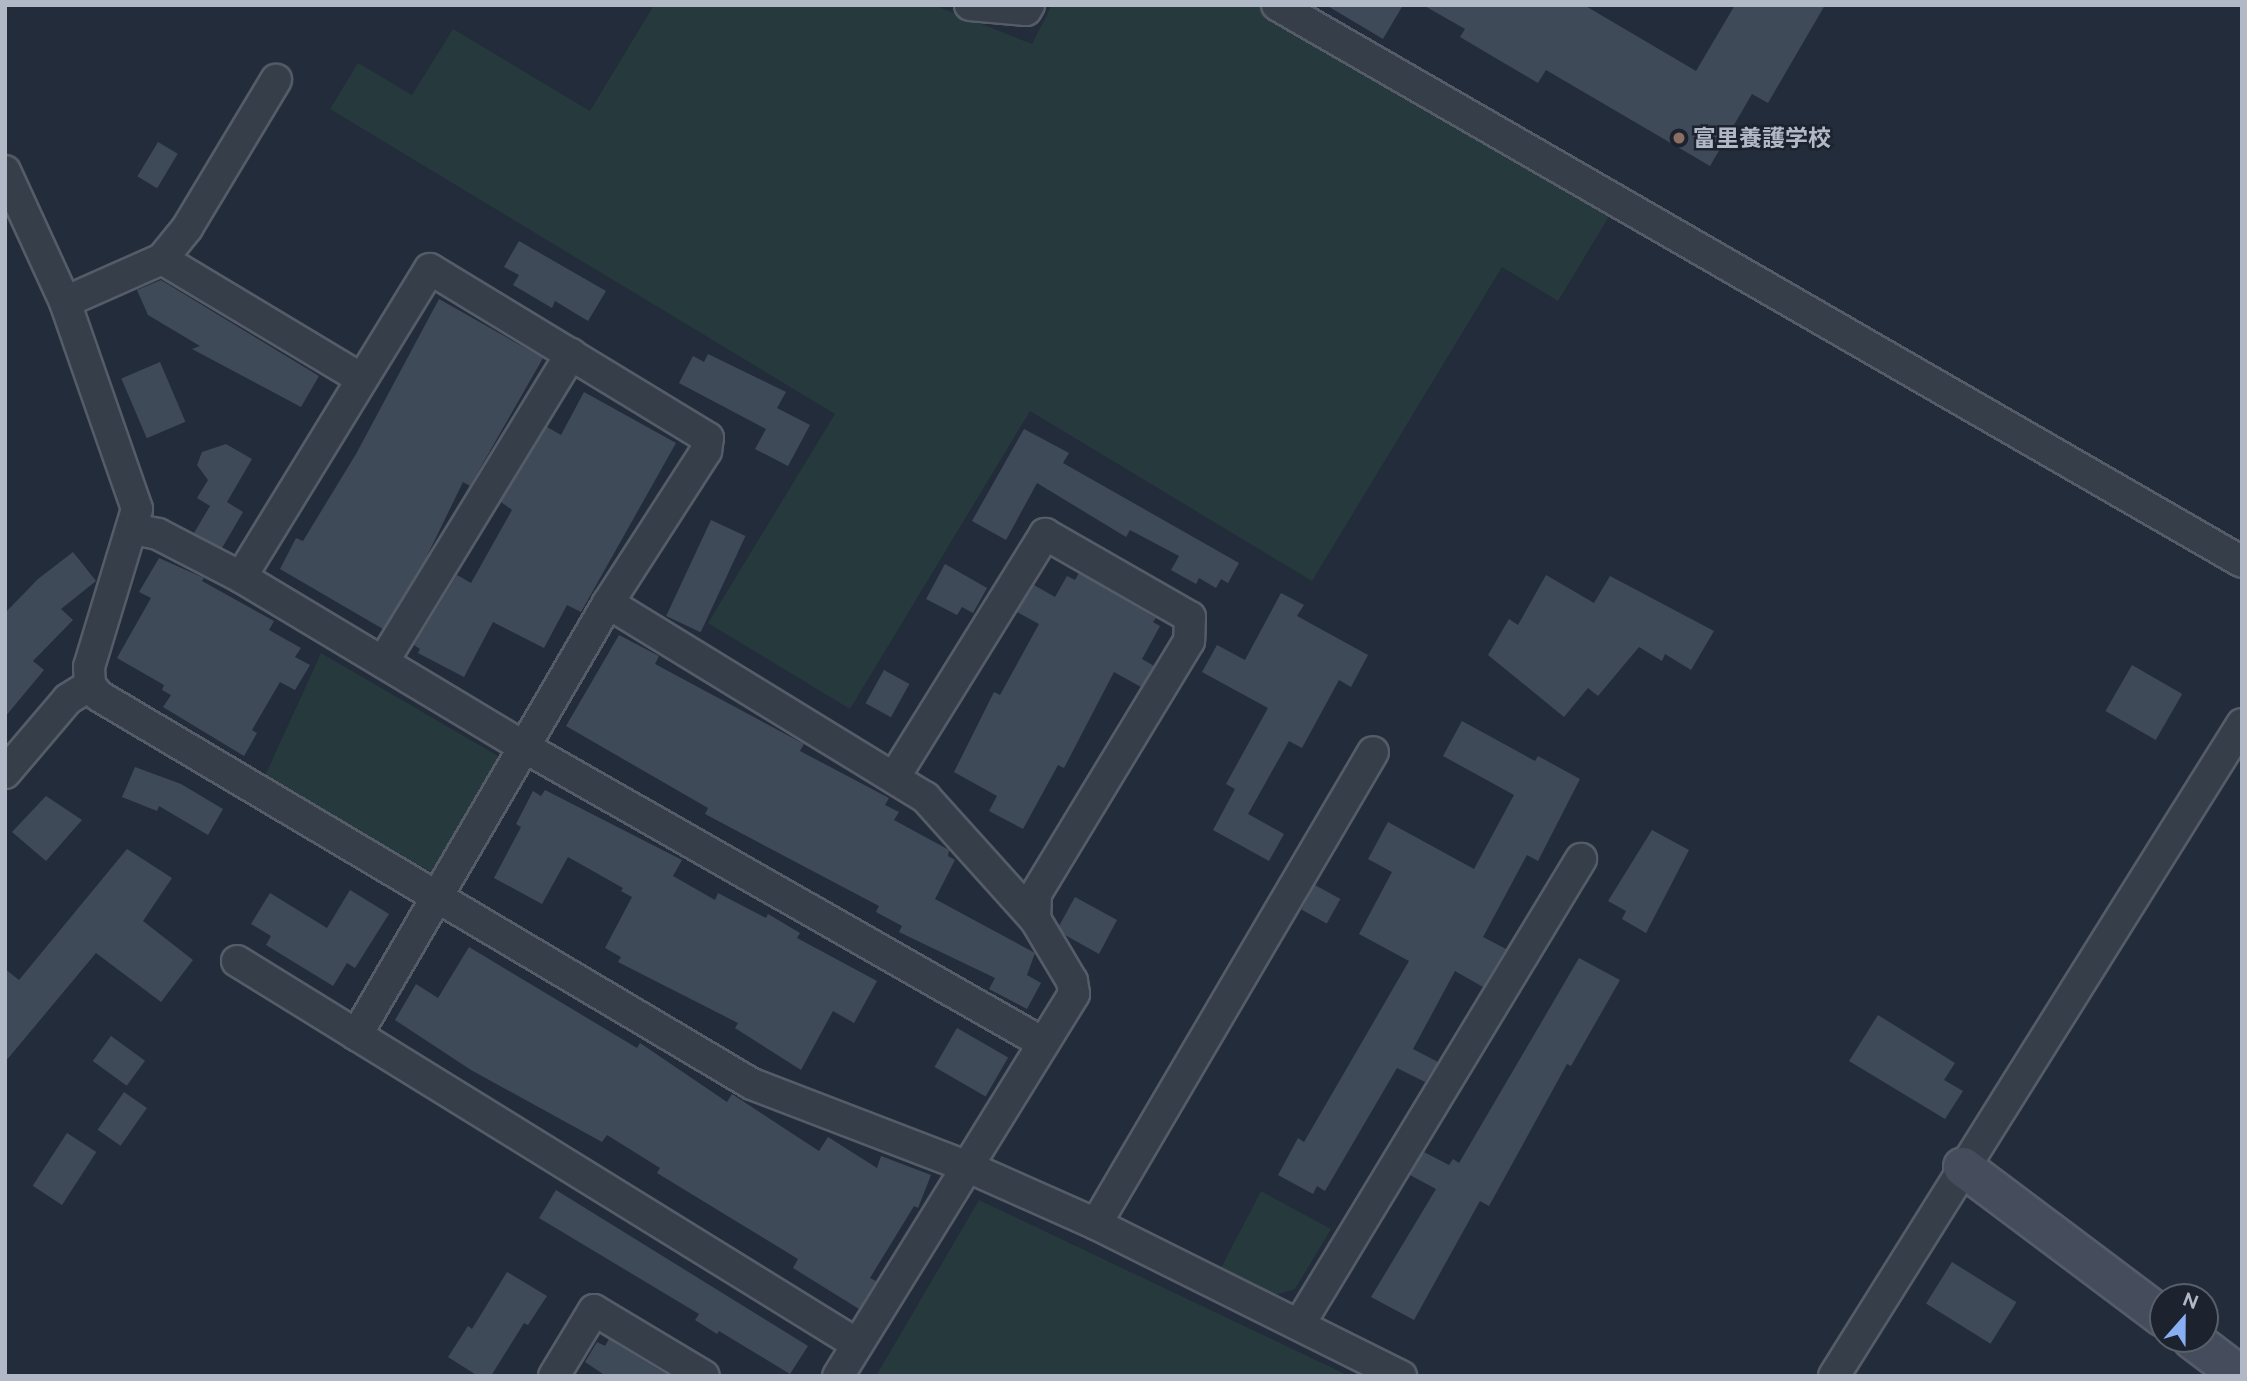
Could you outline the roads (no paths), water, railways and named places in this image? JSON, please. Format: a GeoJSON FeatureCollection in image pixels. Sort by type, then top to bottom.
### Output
{"type":"FeatureCollection","features":[{"type":"Feature","properties":{"kind":"street"},"geometry":{"type":"LineString","coordinates":[[970,5],[1026,10],[1029,5]]}},
{"type":"Feature","properties":{"kind":"street"},"geometry":{"type":"LineString","coordinates":[[1278,5],[2242,562]]}},
{"type":"Feature","properties":{"kind":"street"},"geometry":{"type":"LineString","coordinates":[[65,302],[162,258],[187,228],[276,80]]}},
{"type":"Feature","properties":{"kind":"street"},"geometry":{"type":"LineString","coordinates":[[5,171],[65,302],[137,509],[135,529],[92,657],[90,685]]}},
{"type":"Feature","properties":{"kind":"street"},"geometry":{"type":"LineString","coordinates":[[162,258],[362,379]]}},
{"type":"Feature","properties":{"kind":"street"},"geometry":{"type":"LineString","coordinates":[[241,577],[430,269],[708,438],[706,451],[608,603],[441,895],[357,1035]]}},
{"type":"Feature","properties":{"kind":"street"},"geometry":{"type":"LineString","coordinates":[[383,662],[571,354]]}},
{"type":"Feature","properties":{"kind":"street"},"geometry":{"type":"LineString","coordinates":[[135,529],[159,534],[241,577],[526,748],[1043,1043]]}},
{"type":"Feature","properties":{"kind":"street"},"geometry":{"type":"LineString","coordinates":[[895,776],[1045,534],[1190,617],[1189,641],[1036,894],[1035,919]]}},
{"type":"Feature","properties":{"kind":"street"},"geometry":{"type":"LineString","coordinates":[[608,603],[895,776],[925,797],[1035,919],[1072,981],[1074,994],[838,1376]]}},
{"type":"Feature","properties":{"kind":"street"},"geometry":{"type":"LineString","coordinates":[[5,773],[68,699],[90,685]]}},
{"type":"Feature","properties":{"kind":"street"},"geometry":{"type":"LineString","coordinates":[[90,685],[113,706],[441,895],[752,1084],[968,1167],[1096,1224],[1401,1376]]}},
{"type":"Feature","properties":{"kind":"street"},"geometry":{"type":"LineString","coordinates":[[1834,1376],[2242,724]]}},
{"type":"Feature","properties":{"kind":"street"},"geometry":{"type":"LineString","coordinates":[[1096,1224],[1373,752]]}},
{"type":"Feature","properties":{"kind":"street"},"geometry":{"type":"LineString","coordinates":[[1299,1325],[1581,859]]}},
{"type":"Feature","properties":{"kind":"street"},"geometry":{"type":"LineString","coordinates":[[237,961],[857,1344]]}},
{"type":"Feature","properties":{"kind":"street"},"geometry":{"type":"LineString","coordinates":[[1963,1167],[2149,1306]]}},
{"type":"Feature","properties":{"kind":"street"},"geometry":{"type":"LineString","coordinates":[[554,1376],[594,1310],[704,1376]]}},
{"type":"Feature","properties":{"kind":"street"},"geometry":{"type":"LineString","coordinates":[[2211,1353],[2241,1376]]}},
{"type":"Feature","properties":{"kind":"place","name":"富里養護学校"},"geometry":{"type":"Point","coordinates":[1679,138]}}]}
